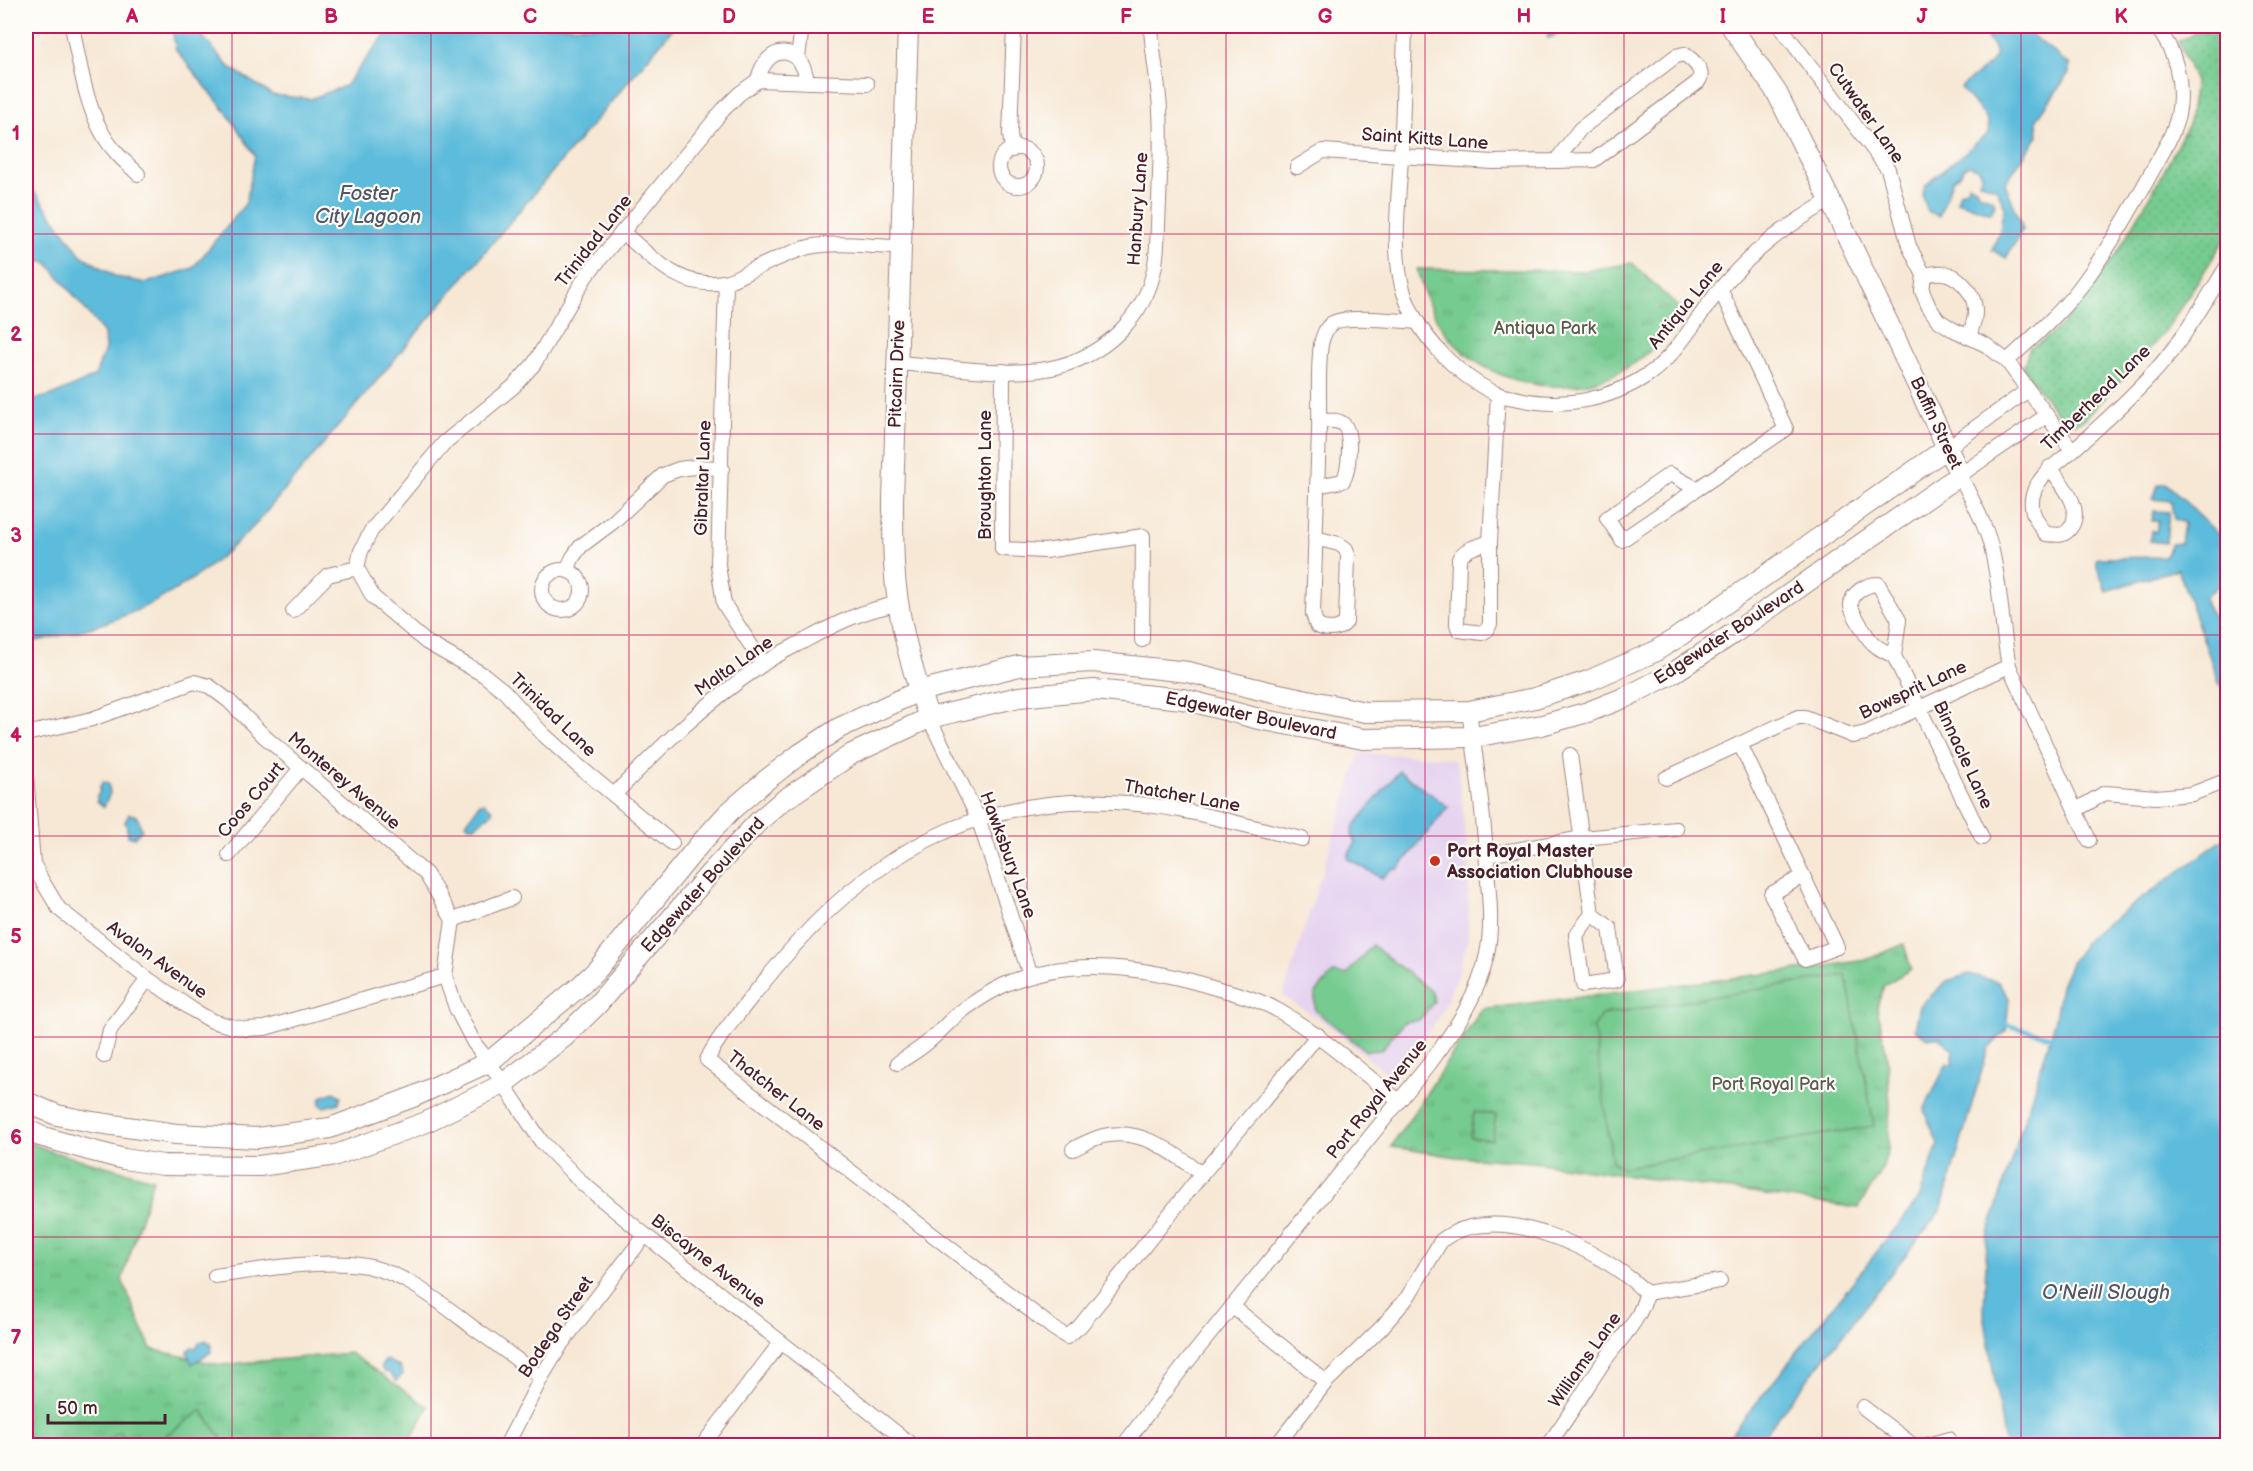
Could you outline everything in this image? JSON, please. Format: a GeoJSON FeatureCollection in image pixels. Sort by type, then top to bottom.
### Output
{"type":"FeatureCollection","features":[{"type":"Feature","properties":{"kind":"street"},"geometry":{"type":"LineString","coordinates":[[72,26],[94,116],[113,149],[138,174]]}},
{"type":"Feature","properties":{"kind":"street"},"geometry":{"type":"LineString","coordinates":[[802,26],[798,58],[806,71],[807,82]]}},
{"type":"Feature","properties":{"kind":"street","name":"Pitcairn Drive"},"geometry":{"type":"LineString","coordinates":[[908,26],[893,499],[894,566],[908,652],[929,718]]}},
{"type":"Feature","properties":{"kind":"street"},"geometry":{"type":"LineString","coordinates":[[1012,150],[1010,134],[1014,26]]}},
{"type":"Feature","properties":{"kind":"street","name":"Hanbury Lane"},"geometry":{"type":"LineString","coordinates":[[897,363],[1003,371],[1037,370],[1059,366],[1086,356],[1106,345],[1124,328],[1141,305],[1156,259],[1160,110],[1151,26]]}},
{"type":"Feature","properties":{"kind":"street","name":"Antiqua Lane"},"geometry":{"type":"LineString","coordinates":[[1405,26],[1397,233],[1404,293],[1417,322],[1446,358],[1465,374],[1498,394],[1549,404],[1580,402],[1620,390],[1650,373],[1669,356],[1720,289],[1759,248],[1778,232],[1830,200]]}},
{"type":"Feature","properties":{"kind":"street","name":"Baffin Street"},"geometry":{"type":"LineString","coordinates":[[1731,26],[1777,93],[1830,200],[1989,540],[1998,578],[2003,636],[2009,666],[2089,840]]}},
{"type":"Feature","properties":{"kind":"street","name":"Cutwater Lane"},"geometry":{"type":"LineString","coordinates":[[1780,26],[1888,169],[1910,246],[1924,275],[1922,291],[1929,307],[1938,320],[1986,345],[2007,361],[2072,450]]}},
{"type":"Feature","properties":{"kind":"street"},"geometry":{"type":"LineString","coordinates":[[2007,361],[2051,320],[2080,287],[2137,199],[2174,131],[2180,86],[2177,69],[2169,46],[2155,26]]}},
{"type":"Feature","properties":{"kind":"street"},"geometry":{"type":"LineString","coordinates":[[798,58],[784,53],[770,56],[761,67],[758,80],[867,84]]}},
{"type":"Feature","properties":{"kind":"street","name":"Saint Kitts Lane"},"geometry":{"type":"LineString","coordinates":[[1297,166],[1323,151],[1493,162],[1556,161],[1594,160],[1698,82],[1701,71],[1691,58],[1684,54],[1676,56],[1580,129],[1556,161]]}},
{"type":"Feature","properties":{"kind":"street","name":"Trinidad Lane"},"geometry":{"type":"LineString","coordinates":[[672,843],[543,734],[504,691],[484,675],[426,642],[373,597],[357,568],[361,551],[371,531],[444,443],[513,387],[534,364],[586,276],[723,110],[758,80]]}},
{"type":"Feature","properties":{"kind":"street"},"geometry":{"type":"LineString","coordinates":[[622,232],[670,271],[684,280],[695,283],[726,282],[789,253],[811,247],[834,245],[901,247]]}},
{"type":"Feature","properties":{"kind":"street","name":"Timberhead Lane"},"geometry":{"type":"LineString","coordinates":[[2050,467],[2075,506],[2076,520],[2061,536],[2046,534],[2034,519],[2032,499],[2036,486],[2050,467],[2072,450],[2159,366],[2228,265]]}},
{"type":"Feature","properties":{"kind":"street"},"geometry":{"type":"LineString","coordinates":[[1924,275],[1950,274],[1968,290],[1975,311],[1969,336]]}},
{"type":"Feature","properties":{"kind":"street","name":"Gibraltar Lane"},"geometry":{"type":"LineString","coordinates":[[726,282],[719,585],[724,604],[763,664]]}},
{"type":"Feature","properties":{"kind":"street"},"geometry":{"type":"LineString","coordinates":[[1697,489],[1670,474],[1607,518],[1622,540],[1786,429],[1720,289]]}},
{"type":"Feature","properties":{"kind":"street"},"geometry":{"type":"LineString","coordinates":[[1315,538],[1340,544],[1346,549],[1348,555],[1346,622],[1335,628],[1325,629],[1317,626],[1314,621],[1315,538],[1323,335],[1331,324],[1338,321],[1354,319],[1417,322]]}},
{"type":"Feature","properties":{"kind":"street","name":"Broughton Lane"},"geometry":{"type":"LineString","coordinates":[[1003,371],[1002,549],[1045,551],[1143,536],[1142,640]]}},
{"type":"Feature","properties":{"kind":"street","name":"Edgewater Boulevard"},"geometry":{"type":"LineString","coordinates":[[26,1102],[57,1115],[98,1122],[176,1134],[258,1138],[330,1128],[413,1097],[489,1062],[546,1016],[596,971],[699,845],[729,812],[765,781],[839,728],[919,691],[1019,666],[1093,662],[1188,672],[1265,692],[1365,712],[1468,711],[1536,698],[1588,681],[1654,652],[1683,634],[2028,390]]}},
{"type":"Feature","properties":{"kind":"street"},"geometry":{"type":"LineString","coordinates":[[1490,542],[1461,553],[1458,559],[1459,630],[1482,633],[1490,624],[1490,542],[1498,394]]}},
{"type":"Feature","properties":{"kind":"street","name":"Edgewater Boulevard"},"geometry":{"type":"LineString","coordinates":[[26,1129],[40,1136],[124,1159],[163,1165],[259,1166],[336,1155],[424,1123],[503,1084],[564,1037],[597,1005],[711,872],[759,821],[781,802],[852,754],[929,718],[1019,697],[1094,690],[1183,699],[1259,719],[1363,740],[1473,737],[1533,727],[1588,712],[1626,697],[1673,673],[1725,640],[2046,416]]}},
{"type":"Feature","properties":{"kind":"street"},"geometry":{"type":"LineString","coordinates":[[1317,486],[1343,481],[1347,471],[1349,437],[1347,428],[1340,422],[1319,421]]}},
{"type":"Feature","properties":{"kind":"street"},"geometry":{"type":"LineString","coordinates":[[567,570],[573,556],[581,546],[614,522],[663,475],[694,467],[722,468]]}},
{"type":"Feature","properties":{"kind":"street"},"geometry":{"type":"LineString","coordinates":[[293,611],[328,575],[357,568]]}},
{"type":"Feature","properties":{"kind":"street","name":"Binnacle Lane"},"geometry":{"type":"LineString","coordinates":[[1894,656],[1870,641],[1851,607],[1853,597],[1861,589],[1872,584],[1878,584],[1882,589],[1899,621],[1894,656],[1982,838]]}},
{"type":"Feature","properties":{"kind":"street","name":"Malta Lane"},"geometry":{"type":"LineString","coordinates":[[614,795],[701,710],[763,664],[854,616],[879,607],[899,604]]}},
{"type":"Feature","properties":{"kind":"street","name":"Bowsprit Lane"},"geometry":{"type":"LineString","coordinates":[[1666,778],[1798,717],[1805,717],[1853,736],[1866,733],[2009,666]]}},
{"type":"Feature","properties":{"kind":"street","name":"Monterey Avenue"},"geometry":{"type":"LineString","coordinates":[[26,734],[92,719],[194,682],[209,686],[229,701],[265,737],[426,874],[453,920]]}},
{"type":"Feature","properties":{"kind":"street","name":"Port Royal Avenue"},"geometry":{"type":"LineString","coordinates":[[1123,1446],[1232,1306],[1452,1034],[1477,985],[1487,954],[1490,923],[1487,855],[1468,711]]}},
{"type":"Feature","properties":{"kind":"street","name":"Hawksbury Lane"},"geometry":{"type":"LineString","coordinates":[[929,718],[978,818],[1030,975]]}},
{"type":"Feature","properties":{"kind":"street"},"geometry":{"type":"LineString","coordinates":[[1740,744],[1837,947],[1804,959],[1771,894],[1803,876]]}},
{"type":"Feature","properties":{"kind":"street"},"geometry":{"type":"LineString","coordinates":[[1570,755],[1592,914],[1610,928],[1617,981],[1583,986],[1576,934],[1592,914]]}},
{"type":"Feature","properties":{"kind":"street","name":"Coos Court"},"geometry":{"type":"LineString","coordinates":[[229,855],[301,768]]}},
{"type":"Feature","properties":{"kind":"street","name":"Avalon Avenue"},"geometry":{"type":"LineString","coordinates":[[26,775],[29,865],[59,909],[148,979],[193,1010],[212,1020],[246,1029],[282,1024],[445,976]]}},
{"type":"Feature","properties":{"kind":"street"},"geometry":{"type":"LineString","coordinates":[[2076,810],[2105,794],[2156,797],[2192,794],[2228,780]]}},
{"type":"Feature","properties":{"kind":"street","name":"Thatcher Lane"},"geometry":{"type":"LineString","coordinates":[[1302,839],[1166,807],[1096,800],[1042,804],[978,818],[942,832],[906,850],[869,875],[822,915],[715,1042],[707,1060],[1067,1337],[1080,1326],[1318,1035]]}},
{"type":"Feature","properties":{"kind":"street"},"geometry":{"type":"LineString","coordinates":[[1487,855],[1583,838],[1676,829]]}},
{"type":"Feature","properties":{"kind":"street"},"geometry":{"type":"LineString","coordinates":[[503,1084],[474,1043],[456,1008],[445,976],[453,920],[512,898]]}},
{"type":"Feature","properties":{"kind":"street"},"geometry":{"type":"LineString","coordinates":[[898,1063],[928,1043],[957,1015],[1005,985],[1030,975],[1068,969],[1102,967],[1132,969],[1200,983],[1244,996],[1276,1009],[1318,1035],[1399,1101]]}},
{"type":"Feature","properties":{"kind":"street"},"geometry":{"type":"LineString","coordinates":[[104,1056],[110,1030],[148,979]]}},
{"type":"Feature","properties":{"kind":"street","name":"Biscayne Avenue"},"geometry":{"type":"LineString","coordinates":[[503,1084],[549,1149],[582,1183],[913,1446]]}},
{"type":"Feature","properties":{"kind":"street","name":"Edgewater Boulevard"},"geometry":{"type":"LineString","coordinates":[[26,1114],[71,1130],[83,1129],[98,1122]]}},
{"type":"Feature","properties":{"kind":"street"},"geometry":{"type":"LineString","coordinates":[[1073,1149],[1103,1135],[1147,1138],[1169,1150],[1202,1174]]}},
{"type":"Feature","properties":{"kind":"street"},"geometry":{"type":"LineString","coordinates":[[1276,1446],[1326,1382],[1382,1327],[1407,1298],[1442,1241],[1450,1234],[1465,1228],[1508,1227],[1563,1239],[1594,1254],[1635,1282],[1646,1293],[1720,1281]]}},
{"type":"Feature","properties":{"kind":"street","name":"Bodega Street"},"geometry":{"type":"LineString","coordinates":[[506,1446],[541,1378],[580,1319],[645,1235]]}},
{"type":"Feature","properties":{"kind":"street"},"geometry":{"type":"LineString","coordinates":[[215,1276],[303,1264],[353,1264],[376,1269],[393,1275],[427,1293],[541,1378]]}},
{"type":"Feature","properties":{"kind":"street","name":"Williams Lane"},"geometry":{"type":"LineString","coordinates":[[1547,1446],[1636,1319],[1644,1304],[1646,1293]]}},
{"type":"Feature","properties":{"kind":"street"},"geometry":{"type":"LineString","coordinates":[[1232,1306],[1326,1382]]}},
{"type":"Feature","properties":{"kind":"street"},"geometry":{"type":"LineString","coordinates":[[702,1446],[781,1342]]}},
{"type":"Feature","properties":{"kind":"street"},"geometry":{"type":"LineString","coordinates":[[1863,1407],[1914,1446]]}},
{"type":"Feature","properties":{"kind":"street"},"geometry":{"type":"LineString","coordinates":[[1924,1446],[1949,1439]]}},
{"type":"Feature","properties":{"kind":"shaded area"},"geometry":{"type":"Polygon","coordinates":[[[1360,753],[1443,757],[1454,760],[1458,769],[1469,867],[1468,938],[1457,977],[1441,1014],[1395,1075],[1388,1074],[1324,1022],[1283,996],[1360,753]]]}},
{"type":"Feature","properties":{"kind":"green space"},"geometry":{"type":"Polygon","coordinates":[[[2209,26],[2227,37],[2227,236],[2164,333],[2085,419],[2076,423],[2063,421],[2023,368],[2030,347],[2061,326],[2116,255],[2163,173],[2189,122],[2195,82],[2178,41],[2209,26]]]}},
{"type":"Feature","properties":{"kind":"green space","name":"Antiqua Park"},"geometry":{"type":"Polygon","coordinates":[[[1632,263],[1683,312],[1641,359],[1612,376],[1589,383],[1565,386],[1518,381],[1474,360],[1456,345],[1436,319],[1423,290],[1417,269],[1584,271],[1632,263]]]}},
{"type":"Feature","properties":{"kind":"green space","name":"Port Royal Park"},"geometry":{"type":"Polygon","coordinates":[[[1904,944],[1911,969],[1884,985],[1877,1007],[1887,1056],[1890,1105],[1888,1151],[1880,1174],[1858,1208],[1532,1162],[1457,1157],[1391,1147],[1482,1009],[1866,960],[1904,944]]]}},
{"type":"Feature","properties":{"kind":"green space"},"geometry":{"type":"Polygon","coordinates":[[[1372,945],[1432,992],[1434,1002],[1419,1020],[1404,1022],[1381,1050],[1366,1051],[1315,1010],[1315,994],[1333,973],[1346,975],[1372,945]]]}},
{"type":"Feature","properties":{"kind":"green space"},"geometry":{"type":"Polygon","coordinates":[[[1846,975],[1874,1126],[1621,1168],[1612,1161],[1594,1027],[1601,1015],[1846,975]]]}},
{"type":"Feature","properties":{"kind":"green space"},"geometry":{"type":"Polygon","coordinates":[[[1474,1112],[1496,1115],[1492,1140],[1471,1137],[1474,1112]]]}},
{"type":"Feature","properties":{"kind":"green space"},"geometry":{"type":"Polygon","coordinates":[[[26,1141],[53,1152],[153,1179],[122,1280],[151,1349],[220,1365],[350,1353],[428,1407],[408,1445],[26,1445],[26,1141]]]}},
{"type":"Feature","properties":{"kind":"green space"},"geometry":{"type":"Polygon","coordinates":[[[202,1410],[226,1445],[153,1445],[202,1410]]]}},
{"type":"Feature","properties":{"kind":"green space"},"geometry":{"type":"Polygon","coordinates":[[[120,1431],[130,1445],[100,1445],[120,1431]]]}},
{"type":"Feature","properties":{"kind":"water","name":"Foster City Lagoon"},"geometry":{"type":"Polygon","coordinates":[[[171,26],[202,26],[203,37],[228,66],[272,95],[310,99],[345,86],[392,26],[675,26],[256,524],[198,575],[151,604],[90,628],[26,643],[26,402],[56,394],[95,376],[105,349],[104,333],[48,263],[31,260],[26,254],[26,180],[81,255],[116,277],[147,283],[193,268],[246,203],[255,155],[227,113],[176,50],[171,26]]]}},
{"type":"Feature","properties":{"kind":"water"},"geometry":{"type":"Polygon","coordinates":[[[1566,26],[1566,31],[1548,38],[1549,27],[1566,26]]]}},
{"type":"Feature","properties":{"kind":"water"},"geometry":{"type":"Polygon","coordinates":[[[1977,26],[2020,26],[2069,64],[2069,73],[2037,119],[2038,136],[2005,183],[2023,229],[2006,258],[1992,250],[2001,228],[2005,207],[1996,188],[1979,182],[1982,174],[1978,168],[1969,165],[1953,179],[1939,216],[1928,212],[1922,195],[1925,186],[1988,133],[1989,126],[1984,114],[1961,87],[1991,63],[1996,54],[1992,44],[1977,26]]]}},
{"type":"Feature","properties":{"kind":"water"},"geometry":{"type":"Polygon","coordinates":[[[1968,184],[1976,188],[1979,194],[1993,199],[1995,204],[1991,213],[1957,201],[1960,192],[1967,189],[1968,184]]]}},
{"type":"Feature","properties":{"kind":"water"},"geometry":{"type":"Polygon","coordinates":[[[2166,483],[2220,536],[2227,537],[2227,578],[2205,597],[2206,605],[2227,636],[2227,690],[2219,683],[2178,569],[2106,591],[2097,566],[2096,559],[2100,558],[2164,557],[2171,544],[2181,543],[2184,523],[2174,519],[2171,501],[2153,499],[2158,485],[2166,483]]]}},
{"type":"Feature","properties":{"kind":"water"},"geometry":{"type":"Polygon","coordinates":[[[2154,511],[2169,512],[2166,543],[2150,541],[2151,531],[2156,532],[2158,521],[2152,521],[2154,511]]]}},
{"type":"Feature","properties":{"kind":"water"},"geometry":{"type":"Polygon","coordinates":[[[1399,771],[1448,807],[1398,869],[1392,869],[1382,878],[1348,859],[1356,843],[1352,835],[1353,827],[1399,771]]]}},
{"type":"Feature","properties":{"kind":"water"},"geometry":{"type":"Polygon","coordinates":[[[103,782],[108,783],[110,793],[104,807],[97,801],[97,795],[103,782]]]}},
{"type":"Feature","properties":{"kind":"water"},"geometry":{"type":"Polygon","coordinates":[[[480,803],[492,809],[492,813],[475,826],[469,826],[466,823],[480,803]]]}},
{"type":"Feature","properties":{"kind":"water"},"geometry":{"type":"Polygon","coordinates":[[[129,814],[137,816],[142,830],[134,838],[128,836],[125,822],[129,814]]]}},
{"type":"Feature","properties":{"kind":"water","name":"O'Neill Slough"},"geometry":{"type":"Polygon","coordinates":[[[2227,837],[2227,1445],[2005,1445],[1984,1313],[1987,1237],[2053,1029],[2061,986],[2072,961],[2090,936],[2227,837]]]}},
{"type":"Feature","properties":{"kind":"water"},"geometry":{"type":"Polygon","coordinates":[[[1969,974],[1998,982],[2009,998],[2006,1031],[1988,1049],[1941,1210],[1756,1445],[1723,1445],[1919,1199],[1938,1144],[1924,1110],[1947,1063],[1953,1065],[1953,1050],[1939,1038],[1928,1038],[1915,1030],[1920,1006],[1947,981],[1969,974]]]}},
{"type":"Feature","properties":{"kind":"water"},"geometry":{"type":"Polygon","coordinates":[[[334,1092],[341,1096],[339,1103],[324,1107],[320,1104],[321,1097],[334,1092]]]}},
{"type":"Feature","properties":{"kind":"water"},"geometry":{"type":"Polygon","coordinates":[[[206,1340],[212,1345],[211,1352],[192,1364],[187,1352],[206,1340]]]}},
{"type":"Feature","properties":{"kind":"water"},"geometry":{"type":"Polygon","coordinates":[[[386,1360],[400,1367],[403,1374],[396,1381],[391,1374],[383,1371],[381,1366],[386,1360]]]}},
{"type":"Feature","properties":{"kind":"waterway"},"geometry":{"type":"LineString","coordinates":[[2001,1025],[2056,1038]]}},
{"type":"Feature","properties":{"kind":"place","name":"Port Royal Master Association Clubhouse"},"geometry":{"type":"Point","coordinates":[1435,861]}}]}
